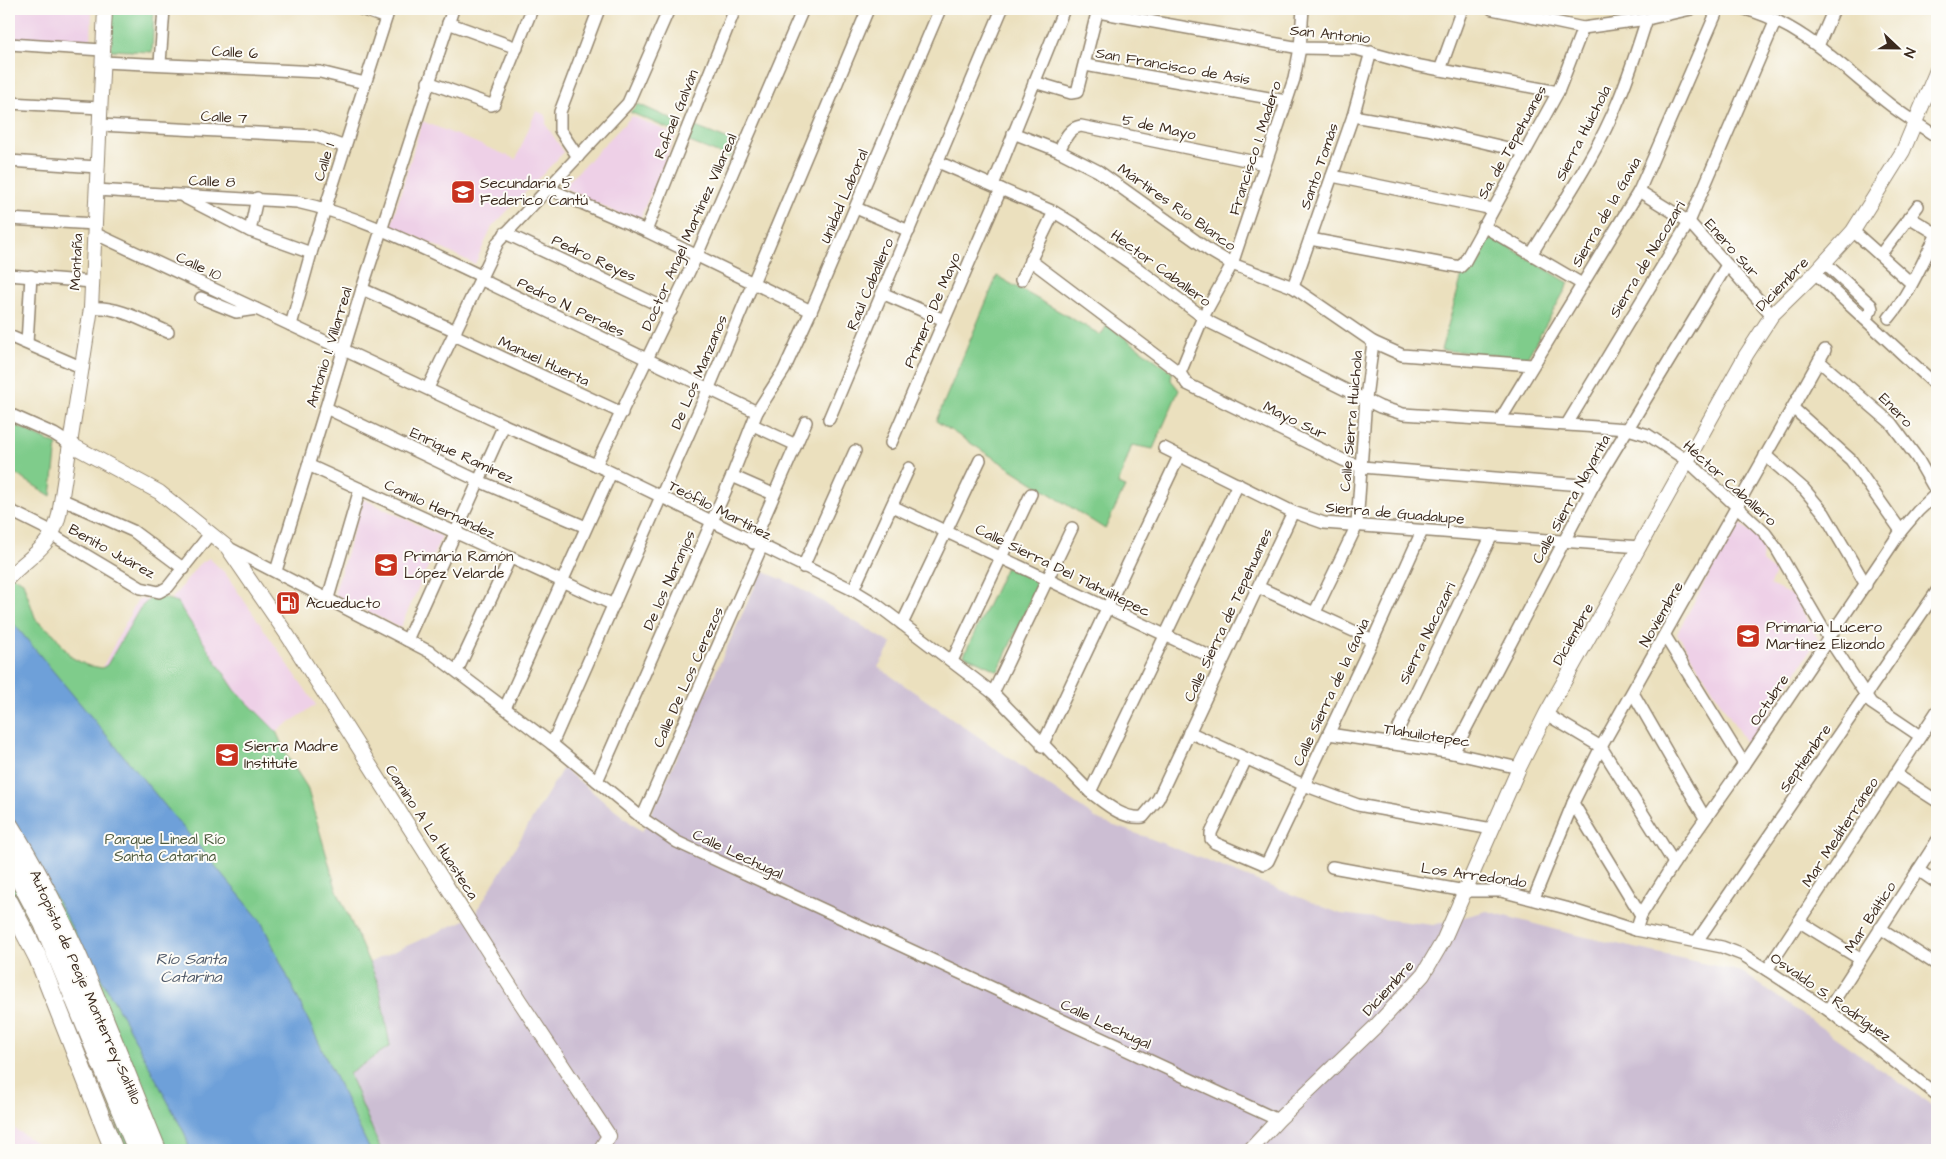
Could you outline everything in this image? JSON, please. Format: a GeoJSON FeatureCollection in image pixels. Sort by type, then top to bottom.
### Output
{"type":"FeatureCollection","features":[{"type":"Feature","properties":{"kind":"highway","name":"Autopista de Peaje Monterrey-Saltillo"},"geometry":{"type":"LineString","coordinates":[[9,827],[31,862],[56,912],[156,1150]]}},
{"type":"Feature","properties":{"kind":"highway","name":"Autopista de Peaje Monterrey-Saltillo"},"geometry":{"type":"LineString","coordinates":[[9,858],[44,923],[138,1150]]}},
{"type":"Feature","properties":{"kind":"main road"},"geometry":{"type":"LineString","coordinates":[[9,902],[38,958],[114,1150]]}},
{"type":"Feature","properties":{"kind":"main road"},"geometry":{"type":"LineString","coordinates":[[9,922],[36,982],[103,1150]]}},
{"type":"Feature","properties":{"kind":"street","name":"Montaña"},"geometry":{"type":"LineString","coordinates":[[9,577],[32,558],[59,515],[91,308],[104,9]]}},
{"type":"Feature","properties":{"kind":"street"},"geometry":{"type":"LineString","coordinates":[[160,63],[164,9]]}},
{"type":"Feature","properties":{"kind":"street"},"geometry":{"type":"LineString","coordinates":[[361,9],[387,13]]}},
{"type":"Feature","properties":{"kind":"street","name":"Antonio I. Villarreal"},"geometry":{"type":"LineString","coordinates":[[276,571],[362,289],[453,9]]}},
{"type":"Feature","properties":{"kind":"street"},"geometry":{"type":"LineString","coordinates":[[428,82],[492,105],[498,99],[532,9]]}},
{"type":"Feature","properties":{"kind":"street"},"geometry":{"type":"LineString","coordinates":[[578,157],[560,130],[560,112],[599,9]]}},
{"type":"Feature","properties":{"kind":"street"},"geometry":{"type":"LineString","coordinates":[[428,388],[491,255],[505,233],[621,113],[634,94],[669,9]]}},
{"type":"Feature","properties":{"kind":"street","name":"Rafael Galván"},"geometry":{"type":"LineString","coordinates":[[646,231],[735,9]]}},
{"type":"Feature","properties":{"kind":"street","name":"Doctor Angel Martínez Villareal"},"geometry":{"type":"LineString","coordinates":[[596,465],[697,255],[803,9]]}},
{"type":"Feature","properties":{"kind":"street","name":"De Los Manzanos"},"geometry":{"type":"LineString","coordinates":[[552,744],[708,390],[868,9]]}},
{"type":"Feature","properties":{"kind":"street","name":"Unidad Laboral"},"geometry":{"type":"LineString","coordinates":[[769,392],[784,370],[811,311],[940,9]]}},
{"type":"Feature","properties":{"kind":"street","name":"Raúl Caballero"},"geometry":{"type":"LineString","coordinates":[[829,419],[1002,9]]}},
{"type":"Feature","properties":{"kind":"street","name":"Primero De Mayo"},"geometry":{"type":"LineString","coordinates":[[891,443],[944,320],[997,187],[1013,133],[1064,9]]}},
{"type":"Feature","properties":{"kind":"street","name":"Francisco I. Madero"},"geometry":{"type":"LineString","coordinates":[[1180,373],[1203,317],[1232,264],[1286,102],[1300,48],[1303,9]]}},
{"type":"Feature","properties":{"kind":"street"},"geometry":{"type":"LineString","coordinates":[[1440,70],[1462,9]]}},
{"type":"Feature","properties":{"kind":"street"},"geometry":{"type":"LineString","coordinates":[[1492,9],[1583,28],[1647,19],[1691,9]]}},
{"type":"Feature","properties":{"kind":"street","name":"Sierra de la Gavia"},"geometry":{"type":"LineString","coordinates":[[1500,420],[1639,192],[1718,9]]}},
{"type":"Feature","properties":{"kind":"street"},"geometry":{"type":"LineString","coordinates":[[1745,9],[1776,20],[1818,46],[1891,106],[1937,137]]}},
{"type":"Feature","properties":{"kind":"street"},"geometry":{"type":"LineString","coordinates":[[1818,46],[1834,9]]}},
{"type":"Feature","properties":{"kind":"street"},"geometry":{"type":"LineString","coordinates":[[1034,82],[1075,93],[1080,87],[1098,10]]}},
{"type":"Feature","properties":{"kind":"street","name":"San Antonio"},"geometry":{"type":"LineString","coordinates":[[1098,10],[1300,48],[1343,48],[1371,52],[1440,70],[1558,92]]}},
{"type":"Feature","properties":{"kind":"street","name":"Calle 1"},"geometry":{"type":"LineString","coordinates":[[291,325],[310,253],[326,209],[387,13]]}},
{"type":"Feature","properties":{"kind":"street","name":"Sierra Huichola"},"geometry":{"type":"LineString","coordinates":[[1532,253],[1587,164],[1607,126],[1619,99],[1647,19]]}},
{"type":"Feature","properties":{"kind":"street","name":"Sierra de Nacozari"},"geometry":{"type":"LineString","coordinates":[[1567,424],[1689,222],[1776,20]]}},
{"type":"Feature","properties":{"kind":"street"},"geometry":{"type":"LineString","coordinates":[[448,23],[517,48]]}},
{"type":"Feature","properties":{"kind":"street","name":"Sa. de Tepehuanes"},"geometry":{"type":"LineString","coordinates":[[1310,239],[1460,267],[1464,263],[1558,92],[1583,28]]}},
{"type":"Feature","properties":{"kind":"street","name":"Calle 6"},"geometry":{"type":"LineString","coordinates":[[9,44],[160,63],[320,72],[365,82]]}},
{"type":"Feature","properties":{"kind":"street","name":"Santo Tomás"},"geometry":{"type":"LineString","coordinates":[[1293,288],[1352,116],[1371,52]]}},
{"type":"Feature","properties":{"kind":"street","name":"San Francisco de Asís"},"geometry":{"type":"LineString","coordinates":[[1085,65],[1286,102]]}},
{"type":"Feature","properties":{"kind":"street","name":"Diciembre"},"geometry":{"type":"LineString","coordinates":[[1250,1150],[1278,1120],[1375,1027],[1423,975],[1443,941],[1519,768],[1546,714],[1746,355],[1772,315],[1820,268],[1853,231],[1891,172],[1916,122],[1937,70]]}},
{"type":"Feature","properties":{"kind":"street"},"geometry":{"type":"LineString","coordinates":[[9,104],[100,108]]}},
{"type":"Feature","properties":{"kind":"street"},"geometry":{"type":"LineString","coordinates":[[1352,116],[1427,130],[1525,152]]}},
{"type":"Feature","properties":{"kind":"street","name":"Calle 7"},"geometry":{"type":"LineString","coordinates":[[100,125],[315,136],[345,147]]}},
{"type":"Feature","properties":{"kind":"street","name":"5 de Mayo"},"geometry":{"type":"LineString","coordinates":[[1058,151],[1068,133],[1073,128],[1081,126],[1265,164]]}},
{"type":"Feature","properties":{"kind":"street","name":"Mártires Río Blanco"},"geometry":{"type":"LineString","coordinates":[[1013,133],[1058,151],[1108,178],[1184,234],[1232,264],[1293,288],[1373,342],[1402,355],[1532,365]]}},
{"type":"Feature","properties":{"kind":"street"},"geometry":{"type":"LineString","coordinates":[[9,161],[97,167]]}},
{"type":"Feature","properties":{"kind":"street","name":"Hector Caballero"},"geometry":{"type":"LineString","coordinates":[[938,162],[1054,212],[1098,240],[1211,323],[1366,398]]}},
{"type":"Feature","properties":{"kind":"street"},"geometry":{"type":"LineString","coordinates":[[1332,176],[1493,209]]}},
{"type":"Feature","properties":{"kind":"street"},"geometry":{"type":"LineString","coordinates":[[547,188],[646,231],[811,311]]}},
{"type":"Feature","properties":{"kind":"street","name":"Calle 8"},"geometry":{"type":"LineString","coordinates":[[96,190],[256,198],[297,202],[326,209]]}},
{"type":"Feature","properties":{"kind":"street","name":"Enero Sur"},"geometry":{"type":"LineString","coordinates":[[1639,192],[1689,222],[1772,315]]}},
{"type":"Feature","properties":{"kind":"street"},"geometry":{"type":"LineString","coordinates":[[180,195],[250,231],[310,253]]}},
{"type":"Feature","properties":{"kind":"street"},"geometry":{"type":"LineString","coordinates":[[250,231],[256,198]]}},
{"type":"Feature","properties":{"kind":"street"},"geometry":{"type":"LineString","coordinates":[[1880,255],[1918,206]]}},
{"type":"Feature","properties":{"kind":"street"},"geometry":{"type":"LineString","coordinates":[[856,208],[909,231]]}},
{"type":"Feature","properties":{"kind":"street","name":"Pedro N. Perales"},"geometry":{"type":"LineString","coordinates":[[326,209],[381,229],[647,361],[757,412]]}},
{"type":"Feature","properties":{"kind":"street"},"geometry":{"type":"LineString","coordinates":[[1021,280],[1054,212]]}},
{"type":"Feature","properties":{"kind":"street"},"geometry":{"type":"LineString","coordinates":[[1889,318],[1908,294],[1911,283],[1937,234],[1909,218]]}},
{"type":"Feature","properties":{"kind":"street"},"geometry":{"type":"LineString","coordinates":[[9,219],[94,228]]}},
{"type":"Feature","properties":{"kind":"street"},"geometry":{"type":"LineString","coordinates":[[1483,226],[1582,284]]}},
{"type":"Feature","properties":{"kind":"street","name":"Calle 10"},"geometry":{"type":"LineString","coordinates":[[94,228],[291,325]]}},
{"type":"Feature","properties":{"kind":"street"},"geometry":{"type":"LineString","coordinates":[[1853,231],[1911,283]]}},
{"type":"Feature","properties":{"kind":"street","name":"Pedro Reyes"},"geometry":{"type":"LineString","coordinates":[[505,233],[670,311]]}},
{"type":"Feature","properties":{"kind":"street","name":"Mayo Sur"},"geometry":{"type":"LineString","coordinates":[[1030,260],[1180,373],[1187,384],[1342,460],[1362,467],[1593,486]]}},
{"type":"Feature","properties":{"kind":"street","name":"Calle Sierra Nayarita"},"geometry":{"type":"LineString","coordinates":[[1453,753],[1593,486],[1727,265]]}},
{"type":"Feature","properties":{"kind":"street"},"geometry":{"type":"LineString","coordinates":[[1820,268],[1864,319],[1937,386]]}},
{"type":"Feature","properties":{"kind":"street"},"geometry":{"type":"LineString","coordinates":[[9,275],[92,282]]}},
{"type":"Feature","properties":{"kind":"street"},"geometry":{"type":"LineString","coordinates":[[27,344],[32,276]]}},
{"type":"Feature","properties":{"kind":"street","name":"Manuel Huerta"},"geometry":{"type":"LineString","coordinates":[[362,289],[622,413]]}},
{"type":"Feature","properties":{"kind":"street"},"geometry":{"type":"LineString","coordinates":[[882,292],[944,320]]}},
{"type":"Feature","properties":{"kind":"street"},"geometry":{"type":"LineString","coordinates":[[201,298],[236,312],[256,309]]}},
{"type":"Feature","properties":{"kind":"street"},"geometry":{"type":"LineString","coordinates":[[91,308],[105,307],[117,310],[168,332]]}},
{"type":"Feature","properties":{"kind":"street","name":"Teófilo Martínez"},"geometry":{"type":"LineString","coordinates":[[291,325],[504,425],[596,465],[757,545],[853,590],[876,604],[993,693],[1042,746],[1090,792]]}},
{"type":"Feature","properties":{"kind":"street"},"geometry":{"type":"LineString","coordinates":[[9,336],[83,368]]}},
{"type":"Feature","properties":{"kind":"street","name":"Calle Sierra Huichola"},"geometry":{"type":"LineString","coordinates":[[1315,612],[1357,525],[1366,398],[1373,342]]}},
{"type":"Feature","properties":{"kind":"street","name":"Noviembre"},"geometry":{"type":"LineString","coordinates":[[1534,898],[1573,803],[1601,747],[1738,508],[1765,455],[1825,350]]}},
{"type":"Feature","properties":{"kind":"street","name":"Enero"},"geometry":{"type":"LineString","coordinates":[[1819,361],[1891,423],[1917,458],[1937,493]]}},
{"type":"Feature","properties":{"kind":"street","name":"De los Naranjos"},"geometry":{"type":"LineString","coordinates":[[597,782],[732,476],[757,412],[769,392]]}},
{"type":"Feature","properties":{"kind":"street","name":"Héctor Caballero"},"geometry":{"type":"LineString","coordinates":[[1366,398],[1380,407],[1403,414],[1628,429],[1648,435],[1688,461],[1765,533],[1866,696],[1878,709],[1920,736]]}},
{"type":"Feature","properties":{"kind":"street","name":"Enrique Ramírez"},"geometry":{"type":"LineString","coordinates":[[326,408],[479,481],[586,527]]}},
{"type":"Feature","properties":{"kind":"street"},"geometry":{"type":"LineString","coordinates":[[1793,408],[1851,460],[1900,532]]}},
{"type":"Feature","properties":{"kind":"street"},"geometry":{"type":"LineString","coordinates":[[9,414],[54,434],[159,492],[227,547]]}},
{"type":"Feature","properties":{"kind":"street","name":"Calle De Los Cerezos"},"geometry":{"type":"LineString","coordinates":[[642,818],[757,545],[773,494],[806,422]]}},
{"type":"Feature","properties":{"kind":"street"},"geometry":{"type":"LineString","coordinates":[[407,640],[504,425]]}},
{"type":"Feature","properties":{"kind":"street"},"geometry":{"type":"LineString","coordinates":[[753,426],[796,445]]}},
{"type":"Feature","properties":{"kind":"street","name":"Sierra de Guadalupe"},"geometry":{"type":"LineString","coordinates":[[1164,448],[1293,512],[1324,523],[1640,547]]}},
{"type":"Feature","properties":{"kind":"street"},"geometry":{"type":"LineString","coordinates":[[803,567],[855,451]]}},
{"type":"Feature","properties":{"kind":"street"},"geometry":{"type":"LineString","coordinates":[[1765,455],[1804,489],[1824,513],[1866,585]]}},
{"type":"Feature","properties":{"kind":"street"},"geometry":{"type":"LineString","coordinates":[[1042,746],[1109,608],[1179,456]]}},
{"type":"Feature","properties":{"kind":"street"},"geometry":{"type":"LineString","coordinates":[[902,624],[980,460]]}},
{"type":"Feature","properties":{"kind":"street","name":"Camilo Hernandez"},"geometry":{"type":"LineString","coordinates":[[308,465],[614,605]]}},
{"type":"Feature","properties":{"kind":"street"},"geometry":{"type":"LineString","coordinates":[[853,590],[909,468]]}},
{"type":"Feature","properties":{"kind":"street"},"geometry":{"type":"LineString","coordinates":[[505,708],[611,473]]}},
{"type":"Feature","properties":{"kind":"street"},"geometry":{"type":"LineString","coordinates":[[732,476],[773,494]]}},
{"type":"Feature","properties":{"kind":"street"},"geometry":{"type":"LineString","coordinates":[[1090,792],[1238,484]]}},
{"type":"Feature","properties":{"kind":"street"},"geometry":{"type":"LineString","coordinates":[[328,598],[360,489]]}},
{"type":"Feature","properties":{"kind":"street","name":"Octubre"},"geometry":{"type":"LineString","coordinates":[[1636,930],[1640,916],[1674,863],[1744,764],[1900,532],[1937,493]]}},
{"type":"Feature","properties":{"kind":"street"},"geometry":{"type":"LineString","coordinates":[[952,661],[1031,494]]}},
{"type":"Feature","properties":{"kind":"street"},"geometry":{"type":"LineString","coordinates":[[61,499],[133,531],[151,542],[184,569]]}},
{"type":"Feature","properties":{"kind":"street","name":"Calle Sierra Del Tlahuiltepec"},"geometry":{"type":"LineString","coordinates":[[892,506],[1222,662]]}},
{"type":"Feature","properties":{"kind":"street","name":"Benito Juárez"},"geometry":{"type":"LineString","coordinates":[[9,510],[151,591],[163,591],[184,569],[210,534]]}},
{"type":"Feature","properties":{"kind":"street","name":"Calle Sierra de Tepehuanes"},"geometry":{"type":"LineString","coordinates":[[1090,792],[1124,814],[1135,818],[1143,817],[1158,799],[1293,512]]}},
{"type":"Feature","properties":{"kind":"street"},"geometry":{"type":"LineString","coordinates":[[993,693],[1072,528]]}},
{"type":"Feature","properties":{"kind":"street"},"geometry":{"type":"LineString","coordinates":[[9,570],[48,531]]}},
{"type":"Feature","properties":{"kind":"street","name":"Calle Sierra de la Gavia"},"geometry":{"type":"LineString","coordinates":[[1246,759],[1211,833],[1211,839],[1215,843],[1264,864],[1268,861],[1329,734],[1422,531]]}},
{"type":"Feature","properties":{"kind":"street","name":"Sierra Nacozari"},"geometry":{"type":"LineString","coordinates":[[1391,744],[1492,535]]}},
{"type":"Feature","properties":{"kind":"street","name":"Calle Lechugal"},"geometry":{"type":"LineString","coordinates":[[227,547],[432,653],[552,744],[642,818],[677,842],[1278,1120]]}},
{"type":"Feature","properties":{"kind":"street","name":"Camino A La Huasteca"},"geometry":{"type":"LineString","coordinates":[[227,547],[288,636],[519,1000],[609,1136],[600,1150]]}},
{"type":"Feature","properties":{"kind":"street"},"geometry":{"type":"LineString","coordinates":[[457,671],[510,558]]}},
{"type":"Feature","properties":{"kind":"street"},"geometry":{"type":"LineString","coordinates":[[1258,587],[1373,640]]}},
{"type":"Feature","properties":{"kind":"street","name":"Septiembre"},"geometry":{"type":"LineString","coordinates":[[1697,941],[1937,591]]}},
{"type":"Feature","properties":{"kind":"street"},"geometry":{"type":"LineString","coordinates":[[1665,636],[1744,764]]}},
{"type":"Feature","properties":{"kind":"street"},"geometry":{"type":"LineString","coordinates":[[1633,693],[1705,818]]}},
{"type":"Feature","properties":{"kind":"street","name":"Mar Mediterráneo"},"geometry":{"type":"LineString","coordinates":[[1767,970],[1937,710]]}},
{"type":"Feature","properties":{"kind":"street"},"geometry":{"type":"LineString","coordinates":[[1546,714],[1601,747],[1674,863]]}},
{"type":"Feature","properties":{"kind":"street"},"geometry":{"type":"LineString","coordinates":[[1189,732],[1304,785],[1358,805],[1492,829]]}},
{"type":"Feature","properties":{"kind":"street","name":"Tlahuilotepec"},"geometry":{"type":"LineString","coordinates":[[1329,734],[1453,753],[1519,768]]}},
{"type":"Feature","properties":{"kind":"street"},"geometry":{"type":"LineString","coordinates":[[1895,774],[1937,801]]}},
{"type":"Feature","properties":{"kind":"street"},"geometry":{"type":"LineString","coordinates":[[1573,803],[1640,916]]}},
{"type":"Feature","properties":{"kind":"street","name":"Mar Báltico"},"geometry":{"type":"LineString","coordinates":[[1828,1010],[1937,841]]}},
{"type":"Feature","properties":{"kind":"street","name":"Los Arredondo"},"geometry":{"type":"LineString","coordinates":[[1332,867],[1465,891],[1501,891],[1534,898],[1636,930],[1697,941]]}},
{"type":"Feature","properties":{"kind":"street"},"geometry":{"type":"LineString","coordinates":[[1918,870],[1937,883]]}},
{"type":"Feature","properties":{"kind":"street"},"geometry":{"type":"LineString","coordinates":[[1800,922],[1860,960]]}},
{"type":"Feature","properties":{"kind":"street"},"geometry":{"type":"LineString","coordinates":[[1880,928],[1937,965]]}},
{"type":"Feature","properties":{"kind":"street","name":"Osvaldo S. Rodríguez"},"geometry":{"type":"LineString","coordinates":[[1697,941],[1736,952],[1767,970],[1828,1010],[1878,1047],[1937,1095]]}},
{"type":"Feature","properties":{"kind":"shaded area"},"geometry":{"type":"Polygon","coordinates":[[[9,9],[92,9],[91,44],[9,39],[9,9]]]}},
{"type":"Feature","properties":{"kind":"shaded area","name":"Secundaria 5 Federico Cantú"},"geometry":{"type":"Polygon","coordinates":[[[536,111],[546,115],[546,125],[564,152],[492,227],[475,264],[391,225],[422,121],[516,159],[536,111]]]}},
{"type":"Feature","properties":{"kind":"shaded area"},"geometry":{"type":"Polygon","coordinates":[[[632,116],[676,135],[638,223],[563,187],[632,116]]]}},
{"type":"Feature","properties":{"kind":"shaded area","name":"Primaria Ramón López Velarde"},"geometry":{"type":"Polygon","coordinates":[[[363,499],[442,536],[400,628],[334,594],[363,499]]]}},
{"type":"Feature","properties":{"kind":"shaded area","name":"Primaria Lucero Martínez Elizondo"},"geometry":{"type":"Polygon","coordinates":[[[1738,522],[1763,543],[1762,562],[1775,572],[1770,585],[1795,597],[1818,639],[1748,746],[1677,633],[1738,522]]]}},
{"type":"Feature","properties":{"kind":"shaded area"},"geometry":{"type":"Polygon","coordinates":[[[209,558],[225,573],[316,705],[275,732],[101,670],[138,599],[171,600],[198,565],[209,558]]]}},
{"type":"Feature","properties":{"kind":"shaded area"},"geometry":{"type":"Polygon","coordinates":[[[762,571],[795,585],[892,644],[878,667],[1100,821],[1149,838],[1341,914],[1433,925],[1487,911],[1568,933],[1742,972],[1937,1109],[1937,1150],[372,1150],[305,991],[474,916],[563,768],[642,832],[762,571]]]}},
{"type":"Feature","properties":{"kind":"shaded area"},"geometry":{"type":"Polygon","coordinates":[[[9,1125],[47,1150],[9,1150],[9,1125]]]}},
{"type":"Feature","properties":{"kind":"green space"},"geometry":{"type":"Polygon","coordinates":[[[113,9],[154,9],[152,52],[111,50],[113,9]]]}},
{"type":"Feature","properties":{"kind":"green space"},"geometry":{"type":"Polygon","coordinates":[[[638,104],[680,123],[676,132],[630,112],[638,104]]]}},
{"type":"Feature","properties":{"kind":"green space"},"geometry":{"type":"Polygon","coordinates":[[[693,126],[736,143],[730,158],[687,141],[693,126]]]}},
{"type":"Feature","properties":{"kind":"green space"},"geometry":{"type":"Polygon","coordinates":[[[1484,232],[1569,283],[1527,358],[1441,350],[1463,272],[1484,232]]]}},
{"type":"Feature","properties":{"kind":"green space"},"geometry":{"type":"Polygon","coordinates":[[[997,276],[1101,335],[1107,325],[1172,372],[1171,380],[1179,390],[1153,449],[1132,445],[1118,484],[1125,487],[1105,529],[936,421],[997,276]]]}},
{"type":"Feature","properties":{"kind":"green space"},"geometry":{"type":"Polygon","coordinates":[[[9,422],[57,445],[51,496],[9,470],[9,422]]]}},
{"type":"Feature","properties":{"kind":"green space"},"geometry":{"type":"Polygon","coordinates":[[[1006,567],[1039,581],[998,671],[964,655],[1006,567]]]}},
{"type":"Feature","properties":{"kind":"green space","name":"Parque Lineal Río Santa Catarina"},"geometry":{"type":"Polygon","coordinates":[[[9,574],[23,582],[36,620],[54,634],[71,657],[86,665],[102,668],[107,665],[140,608],[154,595],[177,602],[235,690],[276,731],[286,754],[307,787],[336,888],[379,985],[390,1046],[349,1074],[381,1150],[125,1150],[110,1105],[60,976],[9,885],[9,574]]]}},
{"type":"Feature","properties":{"kind":"water","name":"Río Santa Catarina"},"geometry":{"type":"Polygon","coordinates":[[[9,618],[261,921],[370,1150],[190,1150],[185,1134],[123,1017],[21,838],[9,822],[9,618]]]}},
{"type":"Feature","properties":{"kind":"place","name":"Secundaria 5 Federico Cantú"},"geometry":{"type":"Point","coordinates":[463,192]}},
{"type":"Feature","properties":{"kind":"place","name":"Primaria Ramón López Velarde"},"geometry":{"type":"Point","coordinates":[386,565]}},
{"type":"Feature","properties":{"kind":"place","name":"Acueducto"},"geometry":{"type":"Point","coordinates":[288,603]}},
{"type":"Feature","properties":{"kind":"place","name":"Primaria Lucero Martínez Elizondo"},"geometry":{"type":"Point","coordinates":[1748,636]}},
{"type":"Feature","properties":{"kind":"place","name":"Sierra Madre Institute"},"geometry":{"type":"Point","coordinates":[227,755]}}]}
